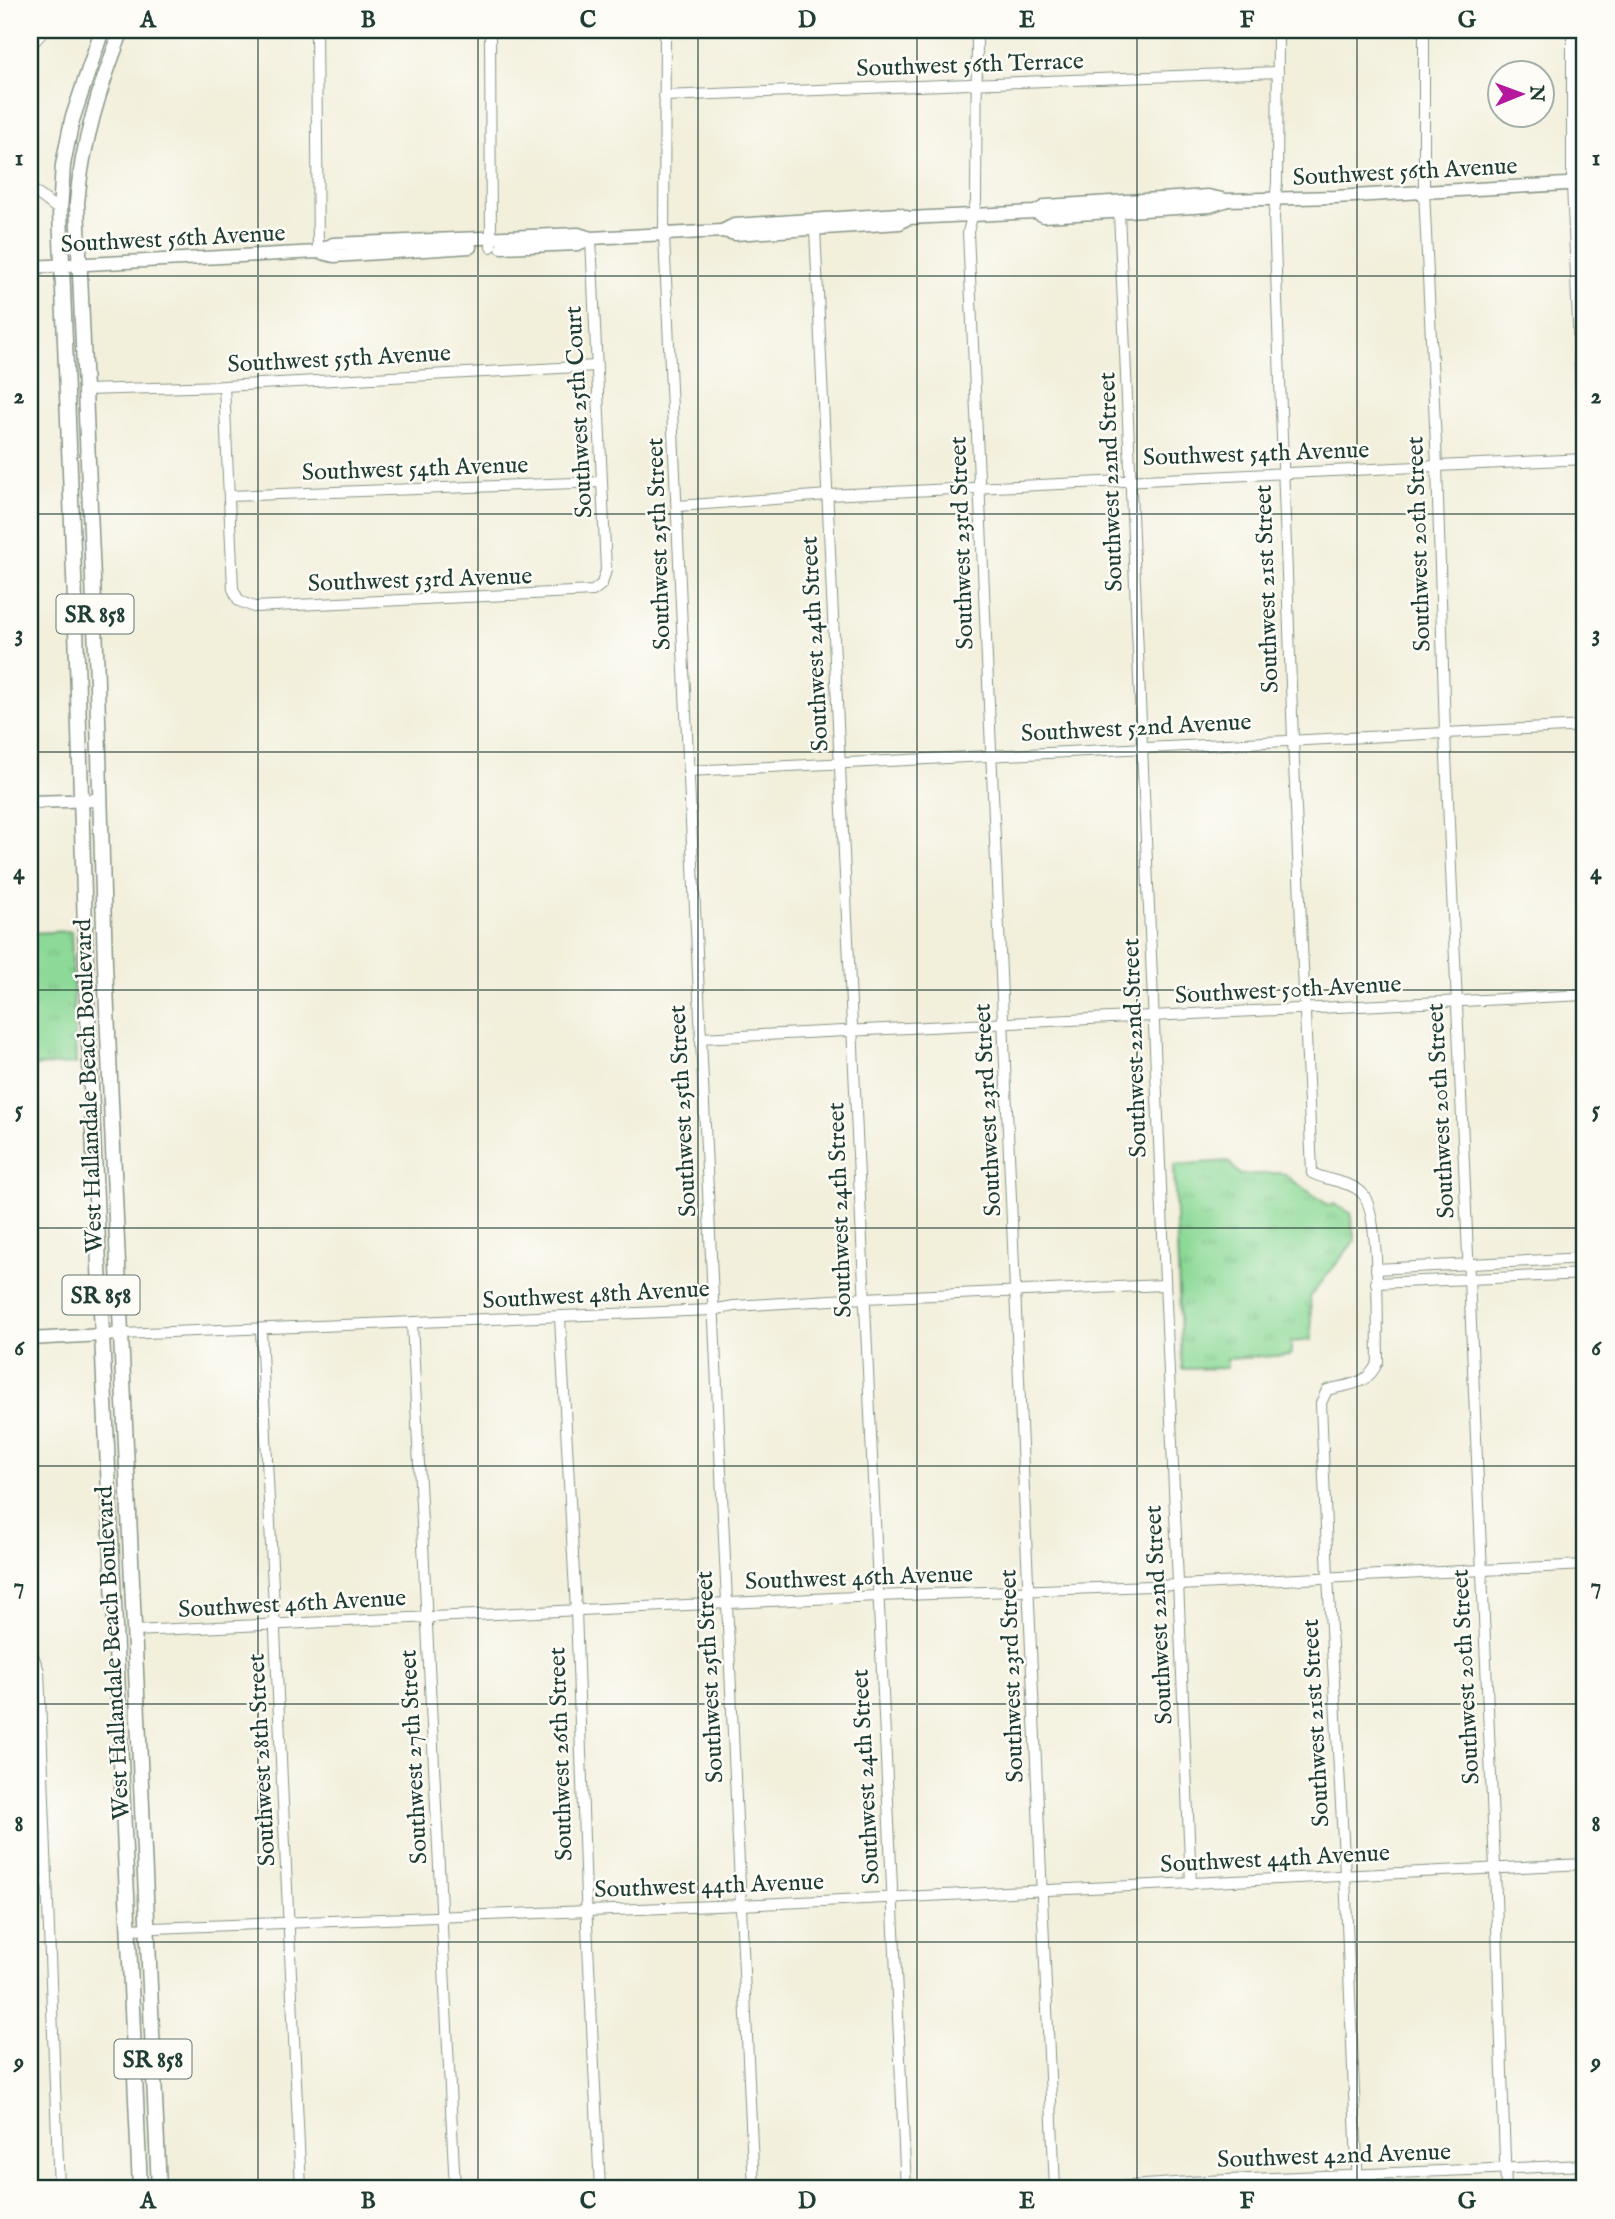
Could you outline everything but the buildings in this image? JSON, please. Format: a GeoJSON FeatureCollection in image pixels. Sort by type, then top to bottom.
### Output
{"type":"FeatureCollection","features":[{"type":"Feature","properties":{"kind":"main road","name":"West Hallandale Beach Boulevard"},"geometry":{"type":"LineString","coordinates":[[102,30],[72,120],[63,165],[60,211],[82,800],[86,996],[141,2185]]}},
{"type":"Feature","properties":{"kind":"main road","name":"West Hallandale Beach Boulevard"},"geometry":{"type":"LineString","coordinates":[[122,30],[116,37],[90,122],[80,167],[77,203],[96,650],[105,963],[159,2189]]}},
{"type":"Feature","properties":{"kind":"main road"},"geometry":{"type":"LineString","coordinates":[[86,996],[105,963]]}},
{"type":"Feature","properties":{"kind":"main road"},"geometry":{"type":"LineString","coordinates":[[110,1520],[119,1540],[122,1609],[134,1631]]}},
{"type":"Feature","properties":{"kind":"main road"},"geometry":{"type":"LineString","coordinates":[[116,1634],[127,1649],[130,1713],[138,1728]]}},
{"type":"Feature","properties":{"kind":"street"},"geometry":{"type":"LineString","coordinates":[[30,46],[45,30]]}},
{"type":"Feature","properties":{"kind":"street"},"geometry":{"type":"LineString","coordinates":[[316,30],[318,252]]}},
{"type":"Feature","properties":{"kind":"street"},"geometry":{"type":"LineString","coordinates":[[490,30],[491,243]]}},
{"type":"Feature","properties":{"kind":"street","name":"Southwest 25th Street"},"geometry":{"type":"LineString","coordinates":[[665,30],[664,236],[754,2189]]}},
{"type":"Feature","properties":{"kind":"street","name":"Southwest 23rd Street"},"geometry":{"type":"LineString","coordinates":[[977,30],[976,202],[968,232],[1055,2189]]}},
{"type":"Feature","properties":{"kind":"street","name":"Southwest 21st Street"},"geometry":{"type":"LineString","coordinates":[[1278,30],[1275,198],[1283,472],[1312,1173],[1353,1186],[1364,1195],[1373,1214],[1376,1269]]}},
{"type":"Feature","properties":{"kind":"street","name":"Southwest 20th Street"},"geometry":{"type":"LineString","coordinates":[[1424,30],[1424,191],[1437,466],[1456,1002],[1495,1868],[1506,2189]]}},
{"type":"Feature","properties":{"kind":"street"},"geometry":{"type":"LineString","coordinates":[[1573,30],[1585,484]]}},
{"type":"Feature","properties":{"kind":"street","name":"Southwest 56th Terrace"},"geometry":{"type":"LineString","coordinates":[[664,96],[1278,72]]}},
{"type":"Feature","properties":{"kind":"street","name":"Southwest 56th Avenue"},"geometry":{"type":"LineString","coordinates":[[722,231],[734,225],[899,214],[908,218],[1035,212],[1046,206],[1208,196],[1227,200],[1579,184]]}},
{"type":"Feature","properties":{"kind":"street"},"geometry":{"type":"LineString","coordinates":[[30,188],[60,211]]}},
{"type":"Feature","properties":{"kind":"street","name":"Southwest 56th Avenue"},"geometry":{"type":"LineString","coordinates":[[1035,212],[1044,216],[1119,212],[1210,206],[1227,200]]}},
{"type":"Feature","properties":{"kind":"street","name":"Southwest 22nd Street"},"geometry":{"type":"LineString","coordinates":[[1119,212],[1191,1884]]}},
{"type":"Feature","properties":{"kind":"street","name":"Southwest 56th Avenue"},"geometry":{"type":"LineString","coordinates":[[30,267],[318,252],[334,256],[491,243],[578,244],[591,238],[815,229],[900,223],[908,218]]}},
{"type":"Feature","properties":{"kind":"street","name":"Southwest 24th Street"},"geometry":{"type":"LineString","coordinates":[[815,229],[906,2189]]}},
{"type":"Feature","properties":{"kind":"street","name":"Southwest 25th Court"},"geometry":{"type":"LineString","coordinates":[[591,238],[606,570],[602,584]]}},
{"type":"Feature","properties":{"kind":"street","name":"Southwest 55th Avenue"},"geometry":{"type":"LineString","coordinates":[[84,390],[224,386],[596,366]]}},
{"type":"Feature","properties":{"kind":"street"},"geometry":{"type":"LineString","coordinates":[[224,386],[229,496]]}},
{"type":"Feature","properties":{"kind":"street","name":"Southwest 54th Avenue"},"geometry":{"type":"LineString","coordinates":[[678,506],[828,495],[1585,459]]}},
{"type":"Feature","properties":{"kind":"street","name":"Southwest 54th Avenue"},"geometry":{"type":"LineString","coordinates":[[229,496],[602,482]]}},
{"type":"Feature","properties":{"kind":"street","name":"Southwest 53rd Avenue"},"geometry":{"type":"LineString","coordinates":[[229,496],[233,589],[239,601],[254,607],[569,594],[593,591],[602,584]]}},
{"type":"Feature","properties":{"kind":"street","name":"Southwest 52nd Avenue"},"geometry":{"type":"LineString","coordinates":[[688,771],[1585,726]]}},
{"type":"Feature","properties":{"kind":"street"},"geometry":{"type":"LineString","coordinates":[[30,802],[101,800]]}},
{"type":"Feature","properties":{"kind":"street","name":"Southwest 50th Avenue"},"geometry":{"type":"LineString","coordinates":[[700,1038],[1585,995]]}},
{"type":"Feature","properties":{"kind":"street"},"geometry":{"type":"LineString","coordinates":[[1585,1258],[1468,1262],[1376,1269],[1376,1283],[1585,1274]]}},
{"type":"Feature","properties":{"kind":"street","name":"Southwest 21st Street"},"geometry":{"type":"LineString","coordinates":[[1358,2189],[1321,1403],[1327,1390],[1365,1380],[1374,1372],[1378,1361],[1376,1283]]}},
{"type":"Feature","properties":{"kind":"street","name":"Southwest 48th Avenue"},"geometry":{"type":"LineString","coordinates":[[30,1339],[560,1318],[864,1298],[1164,1285]]}},
{"type":"Feature","properties":{"kind":"street","name":"Southwest 26th Street"},"geometry":{"type":"LineString","coordinates":[[560,1318],[576,1611],[586,1911],[600,2189]]}},
{"type":"Feature","properties":{"kind":"street","name":"Southwest 27th Street"},"geometry":{"type":"LineString","coordinates":[[412,1323],[455,2189]]}},
{"type":"Feature","properties":{"kind":"street","name":"Southwest 28th Street"},"geometry":{"type":"LineString","coordinates":[[261,1329],[301,2189]]}},
{"type":"Feature","properties":{"kind":"street","name":"Southwest 46th Avenue"},"geometry":{"type":"LineString","coordinates":[[134,1631],[1585,1565]]}},
{"type":"Feature","properties":{"kind":"street"},"geometry":{"type":"LineString","coordinates":[[30,1648],[39,1671],[59,2189]]}},
{"type":"Feature","properties":{"kind":"street","name":"Southwest 44th Avenue"},"geometry":{"type":"LineString","coordinates":[[128,1929],[740,1905],[1585,1864]]}},
{"type":"Feature","properties":{"kind":"street","name":"Southwest 42nd Avenue"},"geometry":{"type":"LineString","coordinates":[[1084,2189],[1585,2165]]}},
{"type":"Feature","properties":{"kind":"green space"},"geometry":{"type":"Polygon","coordinates":[[[71,931],[76,1064],[30,1066],[30,933],[71,931]]]}},
{"type":"Feature","properties":{"kind":"green space"},"geometry":{"type":"Polygon","coordinates":[[[1228,1161],[1240,1175],[1282,1173],[1328,1205],[1334,1204],[1350,1213],[1355,1240],[1310,1297],[1312,1340],[1291,1342],[1291,1355],[1227,1359],[1227,1368],[1182,1369],[1174,1165],[1228,1161]]]}}]}
